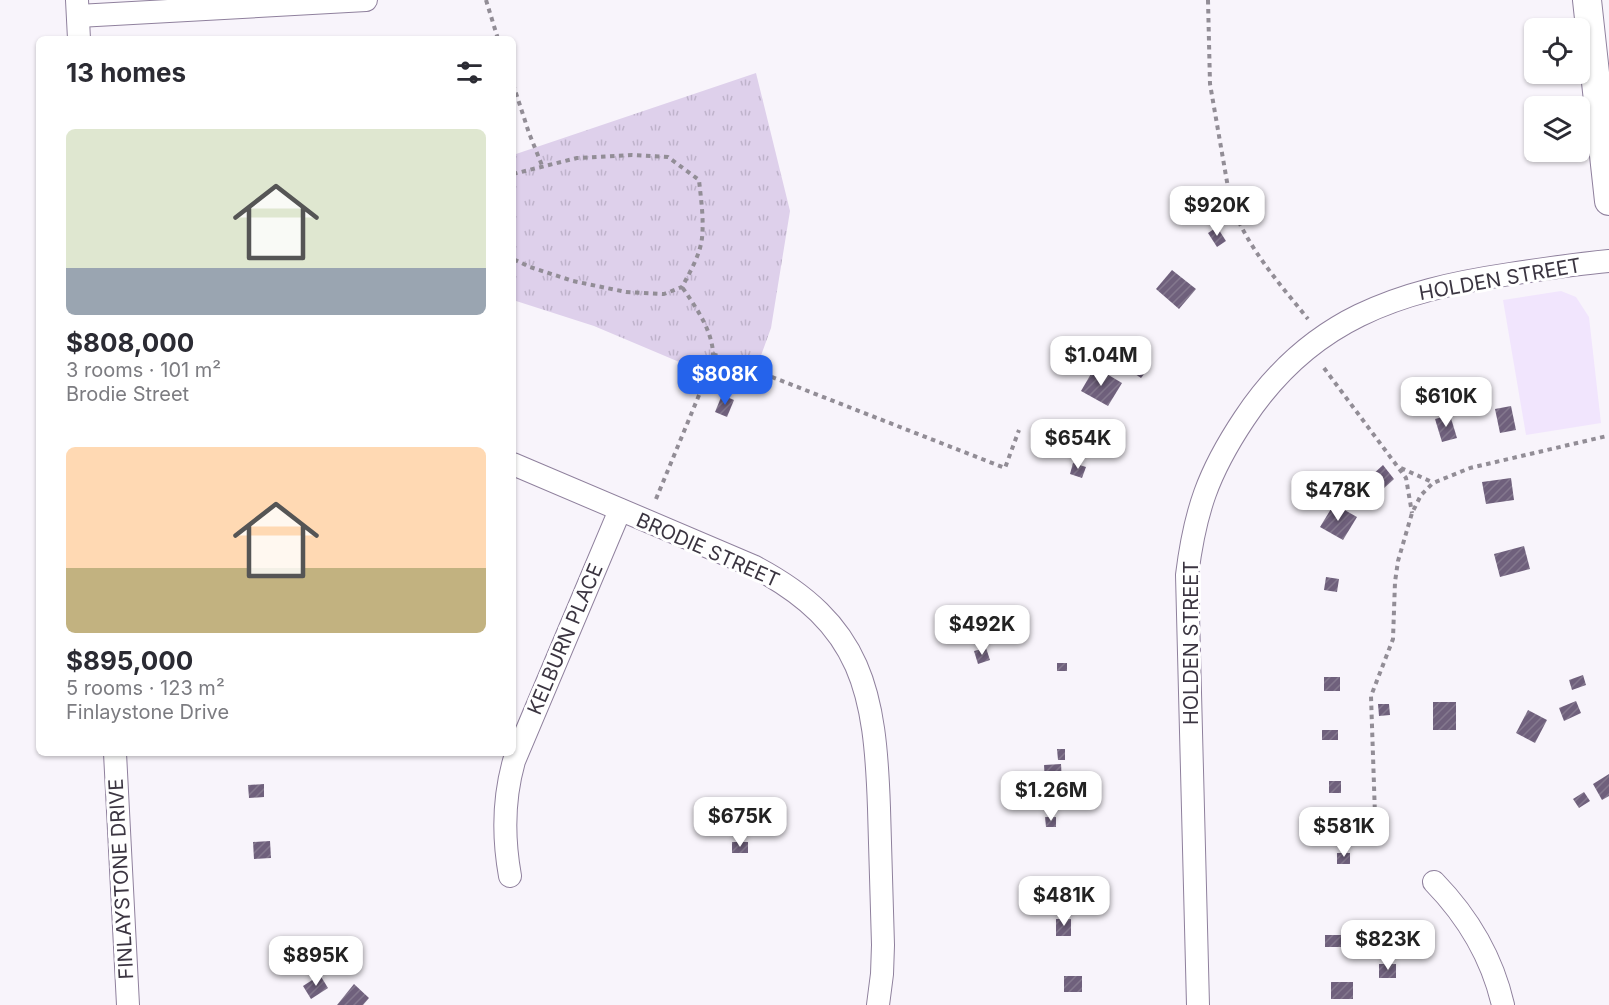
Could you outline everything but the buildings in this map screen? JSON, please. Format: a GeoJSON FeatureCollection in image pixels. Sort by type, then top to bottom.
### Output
{"type":"FeatureCollection","features":[{"type":"Feature","properties":{"kind":"street"},"geometry":{"type":"LineString","coordinates":[[79,36],[77,8],[366,0]]}},
{"type":"Feature","properties":{"kind":"street"},"geometry":{"type":"LineString","coordinates":[[1587,0],[1609,201]]}},
{"type":"Feature","properties":{"kind":"street","name":"HOLDEN STREET"},"geometry":{"type":"LineString","coordinates":[[1197,1005],[1187,595],[1198,512],[1212,473],[1236,431],[1275,378],[1321,336],[1339,325],[1384,304],[1441,286],[1547,268],[1609,261]]}},
{"type":"Feature","properties":{"kind":"street","name":"BRODIE STREET"},"geometry":{"type":"LineString","coordinates":[[516,465],[753,566],[794,590],[811,604],[838,634],[859,669],[872,713],[878,763],[883,945],[878,1005]]}},
{"type":"Feature","properties":{"kind":"street","name":"KELBURN PLACE"},"geometry":{"type":"LineString","coordinates":[[510,876],[504,821],[508,780],[620,510]]}},
{"type":"Feature","properties":{"kind":"street","name":"FINLAYSTONE DRIVE"},"geometry":{"type":"LineString","coordinates":[[115,756],[128,1005]]}},
{"type":"Feature","properties":{"kind":"street"},"geometry":{"type":"LineString","coordinates":[[1434,882],[1463,915],[1485,951],[1497,981],[1503,1005]]}},
{"type":"Feature","properties":{"kind":"path"},"geometry":{"type":"LineString","coordinates":[[486,0],[497,36]]}},
{"type":"Feature","properties":{"kind":"path"},"geometry":{"type":"LineString","coordinates":[[1208,0],[1210,84],[1233,207],[1264,262],[1321,336]]}},
{"type":"Feature","properties":{"kind":"path"},"geometry":{"type":"LineString","coordinates":[[516,93],[543,168]]}},
{"type":"Feature","properties":{"kind":"path"},"geometry":{"type":"LineString","coordinates":[[516,173],[577,158],[632,154],[668,157],[699,180],[702,239],[682,287],[664,294],[626,292],[573,281],[516,260]]}},
{"type":"Feature","properties":{"kind":"path"},"geometry":{"type":"LineString","coordinates":[[647,521],[709,371],[713,354],[707,330],[697,309],[682,287]]}},
{"type":"Feature","properties":{"kind":"path"},"geometry":{"type":"LineString","coordinates":[[713,354],[1005,468],[1019,430]]}},
{"type":"Feature","properties":{"kind":"path"},"geometry":{"type":"LineString","coordinates":[[1322,364],[1400,468],[1409,488],[1412,513]]}},
{"type":"Feature","properties":{"kind":"path"},"geometry":{"type":"LineString","coordinates":[[1376,845],[1371,696],[1394,639],[1396,572],[1402,544],[1420,495],[1433,483],[1470,468],[1607,436]]}},
{"type":"Feature","properties":{"kind":"path"},"geometry":{"type":"LineString","coordinates":[[1400,468],[1433,483]]}},
{"type":"Feature","properties":{"kind":"shaded area"},"geometry":{"type":"Polygon","coordinates":[[[1561,291],[1576,297],[1589,317],[1601,423],[1526,435],[1503,300],[1561,291]]]}},
{"type":"Feature","properties":{"kind":"green space"},"geometry":{"type":"Polygon","coordinates":[[[756,73],[790,211],[771,328],[748,391],[594,326],[516,301],[516,154],[756,73]]]}}]}
